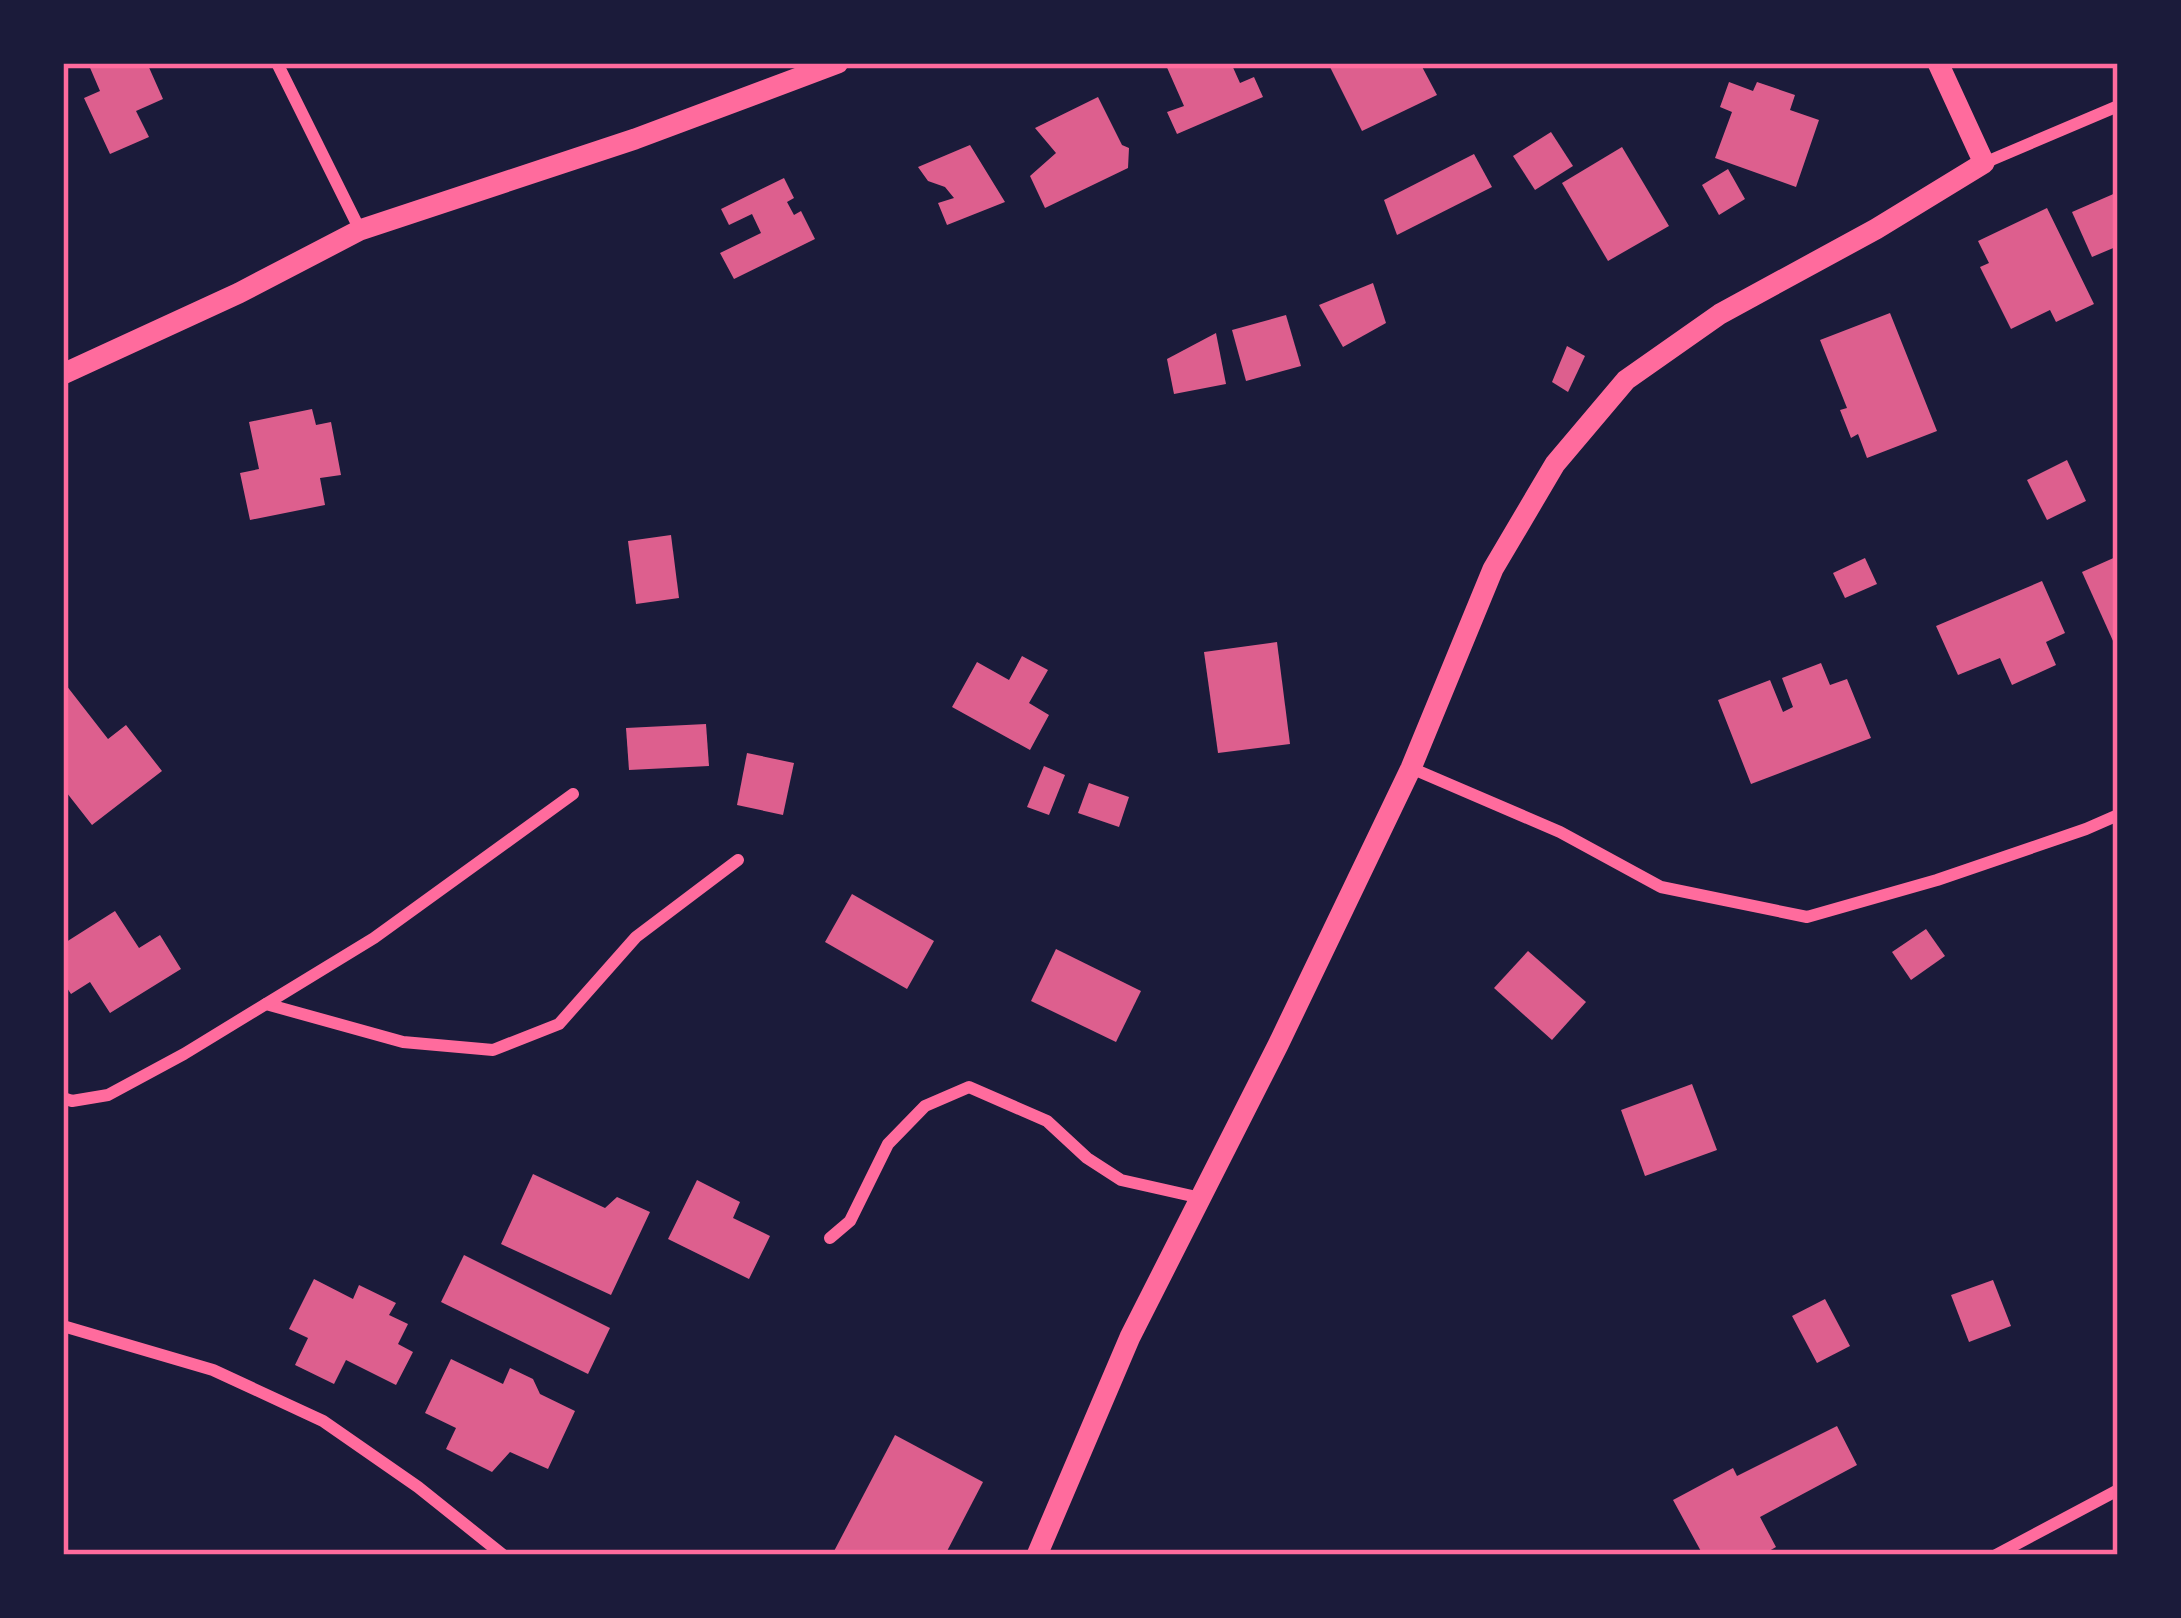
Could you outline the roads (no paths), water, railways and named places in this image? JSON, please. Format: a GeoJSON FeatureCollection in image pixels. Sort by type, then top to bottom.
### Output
{"type":"FeatureCollection","features":[{"type":"Feature","properties":{"kind":"street"},"geometry":{"type":"LineString","coordinates":[[277,63],[360,230]]}},
{"type":"Feature","properties":{"kind":"street"},"geometry":{"type":"LineString","coordinates":[[63,374],[239,293],[360,230],[634,140],[838,63]]}},
{"type":"Feature","properties":{"kind":"street"},"geometry":{"type":"LineString","coordinates":[[1938,63],[1984,163]]}},
{"type":"Feature","properties":{"kind":"street"},"geometry":{"type":"LineString","coordinates":[[1037,1555],[1130,1337],[1411,768],[1493,569],[1556,464],[1626,380],[1720,314],[1876,229],[1984,163],[2118,106]]}},
{"type":"Feature","properties":{"kind":"street"},"geometry":{"type":"LineString","coordinates":[[1411,768],[1560,832],[1661,887],[1807,917],[1937,880],[2118,815]]}},
{"type":"Feature","properties":{"kind":"street"},"geometry":{"type":"LineString","coordinates":[[63,1098],[108,1095],[184,1054],[374,938],[573,794]]}},
{"type":"Feature","properties":{"kind":"street"},"geometry":{"type":"LineString","coordinates":[[266,1004],[403,1042],[493,1049],[559,1024],[636,937],[738,860]]}},
{"type":"Feature","properties":{"kind":"street"},"geometry":{"type":"LineString","coordinates":[[830,1238],[850,1221],[888,1144],[925,1106],[969,1087],[1046,1121],[1087,1158],[1121,1180],[1202,1198]]}},
{"type":"Feature","properties":{"kind":"street"},"geometry":{"type":"LineString","coordinates":[[63,1326],[213,1370],[323,1421],[418,1487],[503,1555]]}},
{"type":"Feature","properties":{"kind":"street"},"geometry":{"type":"LineString","coordinates":[[1996,1555],[2118,1490]]}}]}
